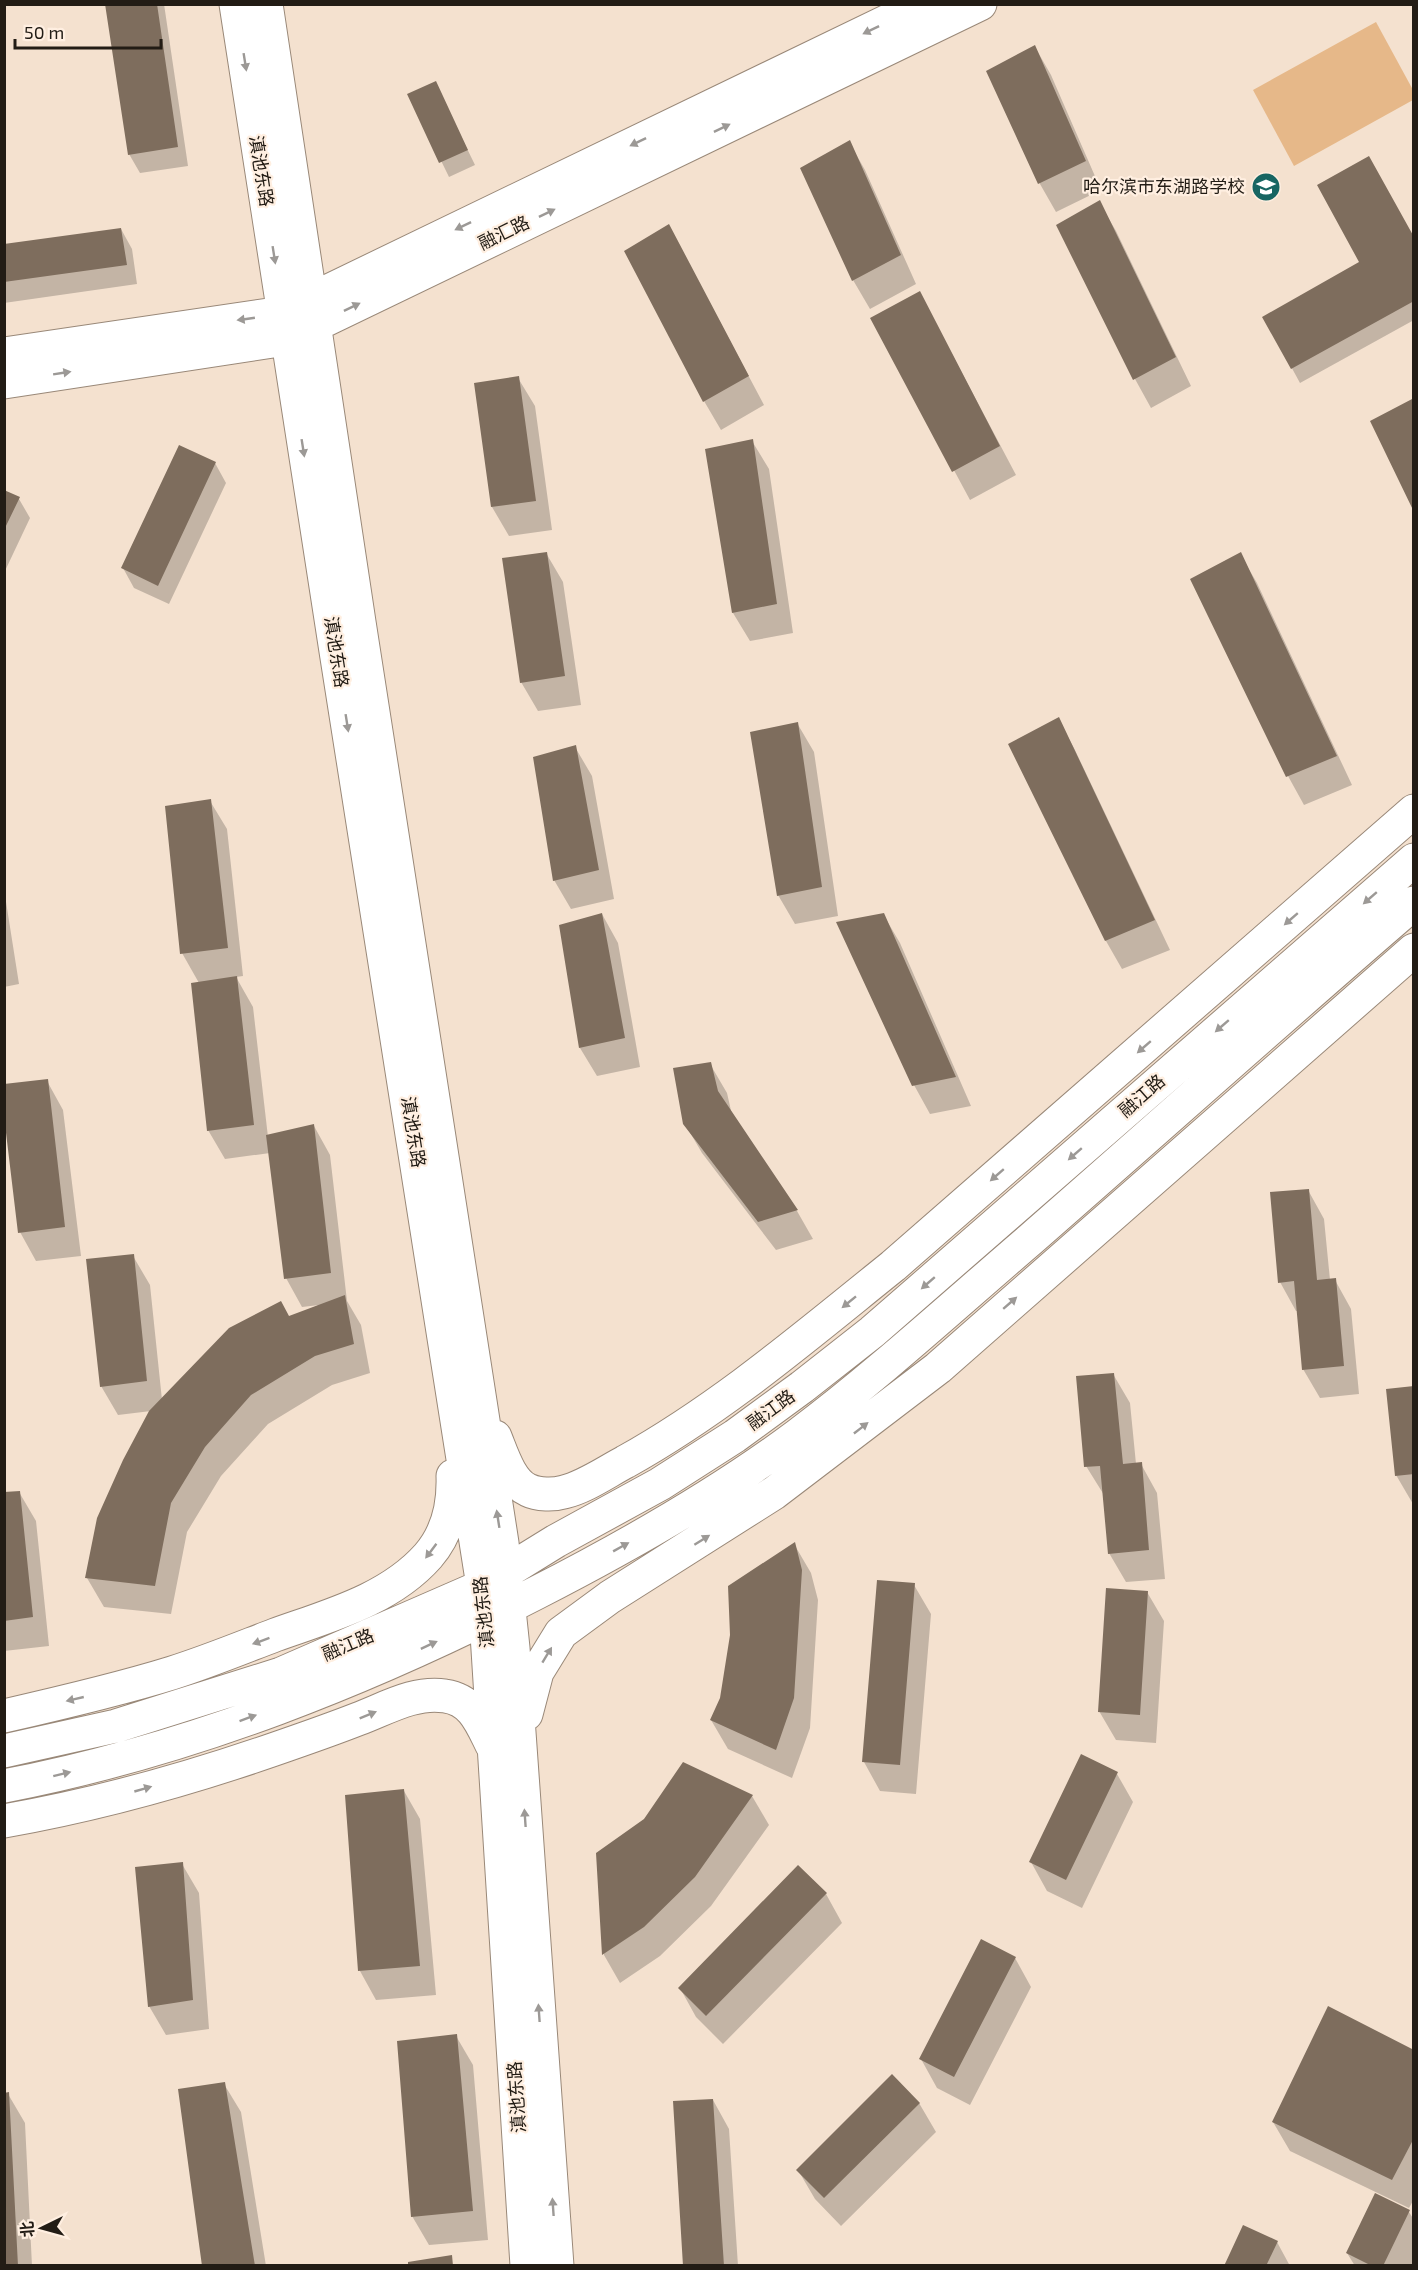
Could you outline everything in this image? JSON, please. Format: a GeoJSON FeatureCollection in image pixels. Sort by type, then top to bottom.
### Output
{"type":"FeatureCollection","features":[{"type":"Feature","properties":{"kind":"street","name":"滇池东路"},"geometry":{"type":"LineString","coordinates":[[236,4],[298,319],[494,1579],[507,1751],[557,2265]]}},
{"type":"Feature","properties":{"kind":"street","name":"滇池东路"},"geometry":{"type":"LineString","coordinates":[[266,4],[298,319]]}},
{"type":"Feature","properties":{"kind":"street","name":"融汇路"},"geometry":{"type":"LineString","coordinates":[[4,354],[298,319],[923,4]]}},
{"type":"Feature","properties":{"kind":"street","name":"融汇路"},"geometry":{"type":"LineString","coordinates":[[4,382],[298,319],[980,4]]}},
{"type":"Feature","properties":{"kind":"street"},"geometry":{"type":"LineString","coordinates":[[467,1400],[512,1475],[527,1490],[545,1494],[565,1492],[596,1478],[651,1447],[713,1407],[893,1266],[1413,811]]}},
{"type":"Feature","properties":{"kind":"street","name":"融江路"},"geometry":{"type":"LineString","coordinates":[[4,1751],[116,1726],[281,1674],[494,1579],[660,1484],[735,1436],[863,1339],[1413,860]]}},
{"type":"Feature","properties":{"kind":"street","name":"融江路"},"geometry":{"type":"LineString","coordinates":[[4,1786],[122,1759],[207,1733],[368,1673],[546,1588],[631,1542],[687,1508],[794,1438],[888,1364],[1413,903]]}},
{"type":"Feature","properties":{"kind":"street"},"geometry":{"type":"LineString","coordinates":[[4,1821],[126,1794],[272,1750],[397,1703],[424,1696],[445,1696],[462,1701],[476,1712],[507,1751],[529,1700],[537,1672],[561,1633],[610,1597],[774,1493],[938,1368],[1413,950]]}},
{"type":"Feature","properties":{"kind":"street"},"geometry":{"type":"LineString","coordinates":[[4,1716],[106,1692],[174,1672],[352,1608],[391,1587],[429,1555],[448,1524],[467,1400]]}},
{"type":"Feature","properties":{"kind":"street"},"geometry":{"type":"LineString","coordinates":[[583,1526],[651,1447]]}},
{"type":"Feature","properties":{"kind":"street"},"geometry":{"type":"LineString","coordinates":[[546,1588],[656,1569]]}},
{"type":"Feature","properties":{"kind":"street"},"geometry":{"type":"LineString","coordinates":[[315,1735],[368,1673]]}},
{"type":"Feature","properties":{"kind":"street","name":"滇池东路"},"geometry":{"type":"LineString","coordinates":[[507,1751],[527,2265]]}},
{"type":"Feature","properties":{"kind":"shaded area"},"geometry":{"type":"Polygon","coordinates":[[[1376,22],[1413,90],[1413,100],[1294,166],[1253,90],[1376,22]]]}},
{"type":"Feature","properties":{"kind":"building"},"geometry":{"type":"Polygon","coordinates":[[[105,4],[157,4],[178,147],[128,155],[105,4]]]}},
{"type":"Feature","properties":{"kind":"building"},"geometry":{"type":"Polygon","coordinates":[[[1035,45],[1086,161],[1038,184],[986,71],[1035,45]]]}},
{"type":"Feature","properties":{"kind":"building"},"geometry":{"type":"Polygon","coordinates":[[[436,81],[468,150],[439,163],[407,94],[436,81]]]}},
{"type":"Feature","properties":{"kind":"building"},"geometry":{"type":"Polygon","coordinates":[[[850,140],[901,255],[852,281],[800,168],[850,140]]]}},
{"type":"Feature","properties":{"kind":"building"},"geometry":{"type":"Polygon","coordinates":[[[1369,156],[1414,237],[1414,301],[1291,369],[1262,317],[1359,262],[1317,185],[1369,156]]]}},
{"type":"Feature","properties":{"kind":"building"},"geometry":{"type":"Polygon","coordinates":[[[1100,200],[1176,357],[1133,380],[1056,225],[1100,200]]]}},
{"type":"Feature","properties":{"kind":"building"},"geometry":{"type":"Polygon","coordinates":[[[669,224],[749,376],[703,402],[624,251],[669,224]]]}},
{"type":"Feature","properties":{"kind":"building"},"geometry":{"type":"Polygon","coordinates":[[[121,228],[127,265],[4,282],[4,244],[121,228]]]}},
{"type":"Feature","properties":{"kind":"building"},"geometry":{"type":"Polygon","coordinates":[[[920,291],[1000,446],[952,472],[870,318],[920,291]]]}},
{"type":"Feature","properties":{"kind":"building"},"geometry":{"type":"Polygon","coordinates":[[[519,376],[536,501],[491,507],[474,383],[519,376]]]}},
{"type":"Feature","properties":{"kind":"building"},"geometry":{"type":"Polygon","coordinates":[[[1414,398],[1414,512],[1370,421],[1414,398]]]}},
{"type":"Feature","properties":{"kind":"building"},"geometry":{"type":"Polygon","coordinates":[[[753,439],[777,604],[732,613],[705,449],[753,439]]]}},
{"type":"Feature","properties":{"kind":"building"},"geometry":{"type":"Polygon","coordinates":[[[179,445],[216,462],[158,586],[121,568],[179,445]]]}},
{"type":"Feature","properties":{"kind":"building"},"geometry":{"type":"Polygon","coordinates":[[[4,490],[20,497],[4,530],[4,490]]]}},
{"type":"Feature","properties":{"kind":"building"},"geometry":{"type":"Polygon","coordinates":[[[547,552],[565,676],[520,683],[502,558],[547,552]]]}},
{"type":"Feature","properties":{"kind":"building"},"geometry":{"type":"Polygon","coordinates":[[[1241,552],[1337,756],[1286,777],[1190,579],[1241,552]]]}},
{"type":"Feature","properties":{"kind":"building"},"geometry":{"type":"Polygon","coordinates":[[[1059,717],[1155,920],[1105,941],[1008,744],[1059,717]]]}},
{"type":"Feature","properties":{"kind":"building"},"geometry":{"type":"Polygon","coordinates":[[[798,722],[822,887],[777,896],[750,732],[798,722]]]}},
{"type":"Feature","properties":{"kind":"building"},"geometry":{"type":"Polygon","coordinates":[[[576,745],[599,870],[553,881],[533,757],[576,745]]]}},
{"type":"Feature","properties":{"kind":"building"},"geometry":{"type":"Polygon","coordinates":[[[211,799],[228,948],[180,954],[165,806],[211,799]]]}},
{"type":"Feature","properties":{"kind":"building"},"geometry":{"type":"Polygon","coordinates":[[[602,913],[625,1038],[579,1048],[559,925],[602,913]]]}},
{"type":"Feature","properties":{"kind":"building"},"geometry":{"type":"Polygon","coordinates":[[[884,913],[956,1077],[912,1086],[836,922],[884,913]]]}},
{"type":"Feature","properties":{"kind":"building"},"geometry":{"type":"Polygon","coordinates":[[[237,976],[254,1125],[207,1131],[191,983],[237,976]]]}},
{"type":"Feature","properties":{"kind":"building"},"geometry":{"type":"Polygon","coordinates":[[[711,1062],[718,1091],[798,1210],[758,1222],[683,1124],[673,1068],[711,1062]]]}},
{"type":"Feature","properties":{"kind":"building"},"geometry":{"type":"Polygon","coordinates":[[[48,1079],[65,1227],[18,1233],[4,1116],[4,1084],[48,1079]]]}},
{"type":"Feature","properties":{"kind":"building"},"geometry":{"type":"Polygon","coordinates":[[[314,1124],[331,1273],[284,1279],[266,1135],[314,1124]]]}},
{"type":"Feature","properties":{"kind":"building"},"geometry":{"type":"Polygon","coordinates":[[[1309,1189],[1317,1280],[1336,1278],[1344,1366],[1302,1370],[1294,1281],[1278,1283],[1270,1192],[1309,1189]]]}},
{"type":"Feature","properties":{"kind":"building"},"geometry":{"type":"Polygon","coordinates":[[[134,1254],[147,1381],[100,1387],[86,1259],[134,1254]]]}},
{"type":"Feature","properties":{"kind":"building"},"geometry":{"type":"Polygon","coordinates":[[[345,1295],[354,1344],[315,1356],[251,1395],[205,1447],[171,1503],[155,1586],[85,1578],[97,1518],[123,1460],[149,1411],[229,1328],[281,1301],[289,1316],[345,1295]]]}},
{"type":"Feature","properties":{"kind":"building"},"geometry":{"type":"Polygon","coordinates":[[[1114,1373],[1123,1464],[1142,1462],[1149,1550],[1108,1554],[1100,1466],[1084,1467],[1076,1376],[1114,1373]]]}},
{"type":"Feature","properties":{"kind":"building"},"geometry":{"type":"Polygon","coordinates":[[[1414,1386],[1414,1474],[1395,1476],[1386,1389],[1414,1386]]]}},
{"type":"Feature","properties":{"kind":"building"},"geometry":{"type":"Polygon","coordinates":[[[20,1491],[33,1617],[4,1621],[4,1492],[20,1491]]]}},
{"type":"Feature","properties":{"kind":"building"},"geometry":{"type":"Polygon","coordinates":[[[795,1542],[802,1570],[794,1698],[776,1750],[710,1720],[720,1698],[730,1635],[728,1586],[795,1542]]]}},
{"type":"Feature","properties":{"kind":"building"},"geometry":{"type":"Polygon","coordinates":[[[877,1580],[915,1583],[900,1765],[862,1762],[877,1580]]]}},
{"type":"Feature","properties":{"kind":"building"},"geometry":{"type":"Polygon","coordinates":[[[1106,1588],[1148,1591],[1140,1715],[1098,1712],[1106,1588]]]}},
{"type":"Feature","properties":{"kind":"building"},"geometry":{"type":"Polygon","coordinates":[[[1081,1754],[1118,1772],[1066,1880],[1029,1862],[1081,1754]]]}},
{"type":"Feature","properties":{"kind":"building"},"geometry":{"type":"Polygon","coordinates":[[[683,1762],[753,1795],[695,1877],[644,1927],[602,1955],[596,1853],[644,1819],[683,1762]]]}},
{"type":"Feature","properties":{"kind":"building"},"geometry":{"type":"Polygon","coordinates":[[[404,1789],[420,1966],[358,1971],[345,1795],[404,1789]]]}},
{"type":"Feature","properties":{"kind":"building"},"geometry":{"type":"Polygon","coordinates":[[[183,1862],[193,2000],[148,2007],[135,1867],[183,1862]]]}},
{"type":"Feature","properties":{"kind":"building"},"geometry":{"type":"Polygon","coordinates":[[[798,1865],[827,1893],[706,2016],[678,1988],[798,1865]]]}},
{"type":"Feature","properties":{"kind":"building"},"geometry":{"type":"Polygon","coordinates":[[[981,1939],[1016,1957],[954,2077],[919,2059],[981,1939]]]}},
{"type":"Feature","properties":{"kind":"building"},"geometry":{"type":"Polygon","coordinates":[[[1328,2006],[1414,2050],[1414,2138],[1392,2180],[1272,2122],[1328,2006]]]}},
{"type":"Feature","properties":{"kind":"building"},"geometry":{"type":"Polygon","coordinates":[[[457,2034],[473,2211],[411,2217],[397,2041],[457,2034]]]}},
{"type":"Feature","properties":{"kind":"building"},"geometry":{"type":"Polygon","coordinates":[[[892,2074],[920,2103],[824,2198],[796,2170],[892,2074]]]}},
{"type":"Feature","properties":{"kind":"building"},"geometry":{"type":"Polygon","coordinates":[[[225,2082],[255,2266],[202,2266],[178,2089],[225,2082]]]}},
{"type":"Feature","properties":{"kind":"building"},"geometry":{"type":"Polygon","coordinates":[[[9,2092],[18,2266],[4,2266],[4,2093],[9,2092]]]}},
{"type":"Feature","properties":{"kind":"building"},"geometry":{"type":"Polygon","coordinates":[[[713,2099],[724,2266],[683,2266],[673,2101],[713,2099]]]}},
{"type":"Feature","properties":{"kind":"building"},"geometry":{"type":"Polygon","coordinates":[[[1375,2193],[1410,2210],[1383,2266],[1367,2266],[1368,2264],[1346,2253],[1375,2193]]]}},
{"type":"Feature","properties":{"kind":"building"},"geometry":{"type":"Polygon","coordinates":[[[1243,2225],[1278,2241],[1266,2266],[1224,2266],[1243,2225]]]}},
{"type":"Feature","properties":{"kind":"building"},"geometry":{"type":"Polygon","coordinates":[[[452,2255],[453,2266],[408,2266],[408,2262],[452,2255]]]}},
{"type":"Feature","properties":{"kind":"place","name":"哈尔滨市东湖路学校"},"geometry":{"type":"Point","coordinates":[1266,187]}}]}
